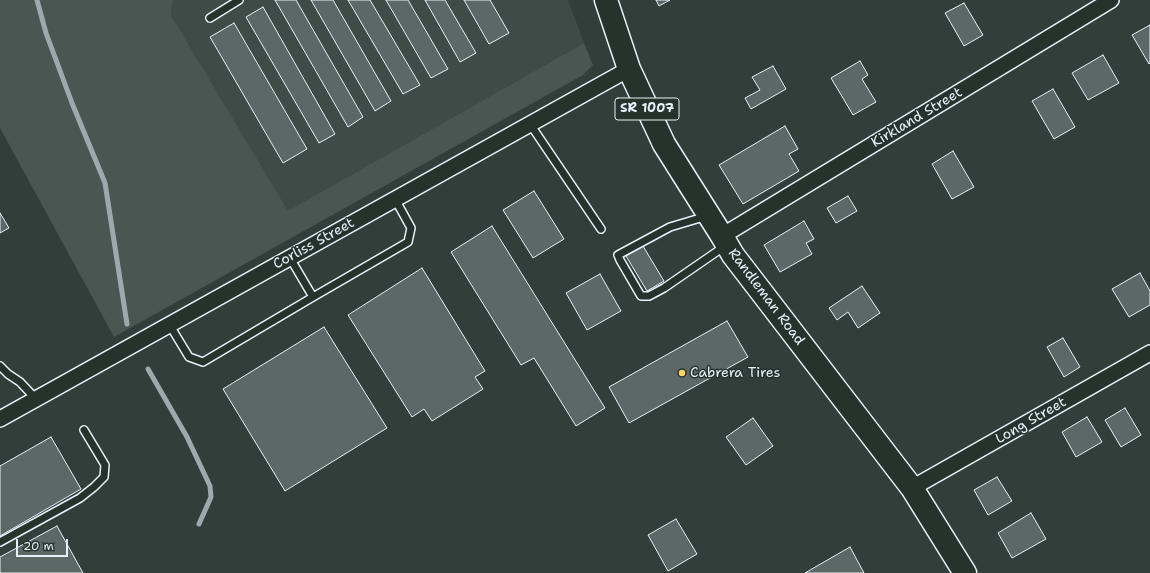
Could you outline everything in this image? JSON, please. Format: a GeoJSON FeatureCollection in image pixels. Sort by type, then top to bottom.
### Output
{"type":"FeatureCollection","features":[{"type":"Feature","properties":{"kind":"main road","name":"Randleman Road"},"geometry":{"type":"LineString","coordinates":[[606,0],[629,69],[664,144],[733,255],[912,488],[965,573]]}},
{"type":"Feature","properties":{"kind":"street","name":"Kirkland Street"},"geometry":{"type":"LineString","coordinates":[[725,241],[1111,0]]}},
{"type":"Feature","properties":{"kind":"street","name":"Corliss Street"},"geometry":{"type":"LineString","coordinates":[[0,419],[629,69]]}},
{"type":"Feature","properties":{"kind":"street","name":"Long Street"},"geometry":{"type":"LineString","coordinates":[[912,488],[1150,353]]}},
{"type":"Feature","properties":{"kind":"lane"},"geometry":{"type":"LineString","coordinates":[[210,18],[239,0]]}},
{"type":"Feature","properties":{"kind":"lane"},"geometry":{"type":"LineString","coordinates":[[530,124],[601,229]]}},
{"type":"Feature","properties":{"kind":"lane"},"geometry":{"type":"LineString","coordinates":[[170,324],[189,357],[203,362],[408,242],[412,228],[395,199]]}},
{"type":"Feature","properties":{"kind":"lane"},"geometry":{"type":"LineString","coordinates":[[709,215],[670,226],[618,255],[641,296],[649,296],[664,288],[725,241]]}},
{"type":"Feature","properties":{"kind":"lane"},"geometry":{"type":"LineString","coordinates":[[290,258],[313,297]]}},
{"type":"Feature","properties":{"kind":"lane"},"geometry":{"type":"LineString","coordinates":[[0,366],[8,374],[20,382],[36,399]]}},
{"type":"Feature","properties":{"kind":"lane"},"geometry":{"type":"LineString","coordinates":[[0,542],[80,498],[104,477],[105,465],[84,430]]}},
{"type":"Feature","properties":{"kind":"shaded area"},"geometry":{"type":"Polygon","coordinates":[[[0,0],[173,0],[171,15],[288,211],[584,43],[593,65],[583,75],[114,337],[0,128],[0,0]]]}},
{"type":"Feature","properties":{"kind":"shaded area"},"geometry":{"type":"Polygon","coordinates":[[[173,0],[568,0],[584,43],[288,212],[171,15],[173,0]]]}},
{"type":"Feature","properties":{"kind":"building"},"geometry":{"type":"Polygon","coordinates":[[[275,0],[296,0],[363,117],[348,127],[275,0]]]}},
{"type":"Feature","properties":{"kind":"building"},"geometry":{"type":"Polygon","coordinates":[[[311,0],[333,0],[391,101],[375,111],[311,0]]]}},
{"type":"Feature","properties":{"kind":"building"},"geometry":{"type":"Polygon","coordinates":[[[348,0],[370,0],[420,85],[403,94],[348,0]]]}},
{"type":"Feature","properties":{"kind":"building"},"geometry":{"type":"Polygon","coordinates":[[[386,0],[408,0],[448,69],[431,78],[386,0]]]}},
{"type":"Feature","properties":{"kind":"building"},"geometry":{"type":"Polygon","coordinates":[[[425,0],[445,0],[476,53],[460,62],[425,0]]]}},
{"type":"Feature","properties":{"kind":"building"},"geometry":{"type":"Polygon","coordinates":[[[464,0],[490,0],[509,33],[489,44],[464,0]]]}},
{"type":"Feature","properties":{"kind":"building"},"geometry":{"type":"Polygon","coordinates":[[[656,0],[670,0],[659,6],[656,0]]]}},
{"type":"Feature","properties":{"kind":"building"},"geometry":{"type":"Polygon","coordinates":[[[964,3],[983,35],[964,46],[945,13],[964,3]]]}},
{"type":"Feature","properties":{"kind":"building"},"geometry":{"type":"Polygon","coordinates":[[[263,7],[335,134],[319,143],[246,17],[263,7]]]}},
{"type":"Feature","properties":{"kind":"building"},"geometry":{"type":"Polygon","coordinates":[[[234,23],[307,149],[283,163],[210,37],[234,23]]]}},
{"type":"Feature","properties":{"kind":"building"},"geometry":{"type":"Polygon","coordinates":[[[1150,25],[1150,63],[1149,64],[1132,35],[1150,25]]]}},
{"type":"Feature","properties":{"kind":"building"},"geometry":{"type":"Polygon","coordinates":[[[1103,55],[1119,83],[1088,100],[1072,73],[1103,55]]]}},
{"type":"Feature","properties":{"kind":"building"},"geometry":{"type":"Polygon","coordinates":[[[860,61],[868,75],[862,79],[876,102],[853,115],[831,78],[860,61]]]}},
{"type":"Feature","properties":{"kind":"building"},"geometry":{"type":"Polygon","coordinates":[[[773,66],[786,89],[751,109],[745,98],[760,90],[752,77],[773,66]]]}},
{"type":"Feature","properties":{"kind":"building"},"geometry":{"type":"Polygon","coordinates":[[[1053,89],[1075,127],[1054,139],[1032,101],[1053,89]]]}},
{"type":"Feature","properties":{"kind":"building"},"geometry":{"type":"Polygon","coordinates":[[[785,126],[798,149],[789,154],[799,171],[743,204],[719,165],[785,126]]]}},
{"type":"Feature","properties":{"kind":"building"},"geometry":{"type":"Polygon","coordinates":[[[953,151],[974,187],[952,199],[932,164],[953,151]]]}},
{"type":"Feature","properties":{"kind":"building"},"geometry":{"type":"Polygon","coordinates":[[[534,191],[564,239],[533,258],[503,210],[534,191]]]}},
{"type":"Feature","properties":{"kind":"building"},"geometry":{"type":"Polygon","coordinates":[[[848,196],[857,211],[836,223],[827,208],[848,196]]]}},
{"type":"Feature","properties":{"kind":"building"},"geometry":{"type":"Polygon","coordinates":[[[0,213],[9,228],[0,233],[0,213]]]}},
{"type":"Feature","properties":{"kind":"building"},"geometry":{"type":"Polygon","coordinates":[[[804,221],[814,239],[806,243],[812,254],[780,272],[764,245],[804,221]]]}},
{"type":"Feature","properties":{"kind":"building"},"geometry":{"type":"Polygon","coordinates":[[[492,226],[605,408],[576,426],[534,358],[521,365],[451,252],[492,226]]]}},
{"type":"Feature","properties":{"kind":"building"},"geometry":{"type":"Polygon","coordinates":[[[643,246],[664,281],[647,291],[626,256],[643,246]]]}},
{"type":"Feature","properties":{"kind":"building"},"geometry":{"type":"Polygon","coordinates":[[[422,268],[485,371],[475,377],[483,389],[432,421],[424,409],[412,417],[348,315],[422,268]]]}},
{"type":"Feature","properties":{"kind":"building"},"geometry":{"type":"Polygon","coordinates":[[[1140,273],[1150,291],[1150,305],[1129,317],[1112,289],[1140,273]]]}},
{"type":"Feature","properties":{"kind":"building"},"geometry":{"type":"Polygon","coordinates":[[[600,274],[621,311],[587,330],[566,293],[600,274]]]}},
{"type":"Feature","properties":{"kind":"building"},"geometry":{"type":"Polygon","coordinates":[[[862,286],[880,313],[858,328],[848,312],[837,320],[829,308],[862,286]]]}},
{"type":"Feature","properties":{"kind":"building"},"geometry":{"type":"Polygon","coordinates":[[[727,321],[748,357],[629,423],[609,387],[727,321]]]}},
{"type":"Feature","properties":{"kind":"building"},"geometry":{"type":"Polygon","coordinates":[[[324,327],[387,428],[285,491],[223,389],[324,327]]]}},
{"type":"Feature","properties":{"kind":"building"},"geometry":{"type":"Polygon","coordinates":[[[1063,338],[1080,367],[1064,377],[1047,347],[1063,338]]]}},
{"type":"Feature","properties":{"kind":"building"},"geometry":{"type":"Polygon","coordinates":[[[1125,408],[1141,435],[1121,447],[1105,420],[1125,408]]]}},
{"type":"Feature","properties":{"kind":"building"},"geometry":{"type":"Polygon","coordinates":[[[1087,417],[1102,442],[1076,457],[1062,432],[1087,417]]]}},
{"type":"Feature","properties":{"kind":"building"},"geometry":{"type":"Polygon","coordinates":[[[753,418],[773,446],[746,465],[726,437],[753,418]]]}},
{"type":"Feature","properties":{"kind":"building"},"geometry":{"type":"Polygon","coordinates":[[[51,437],[81,489],[0,536],[0,466],[51,437]]]}},
{"type":"Feature","properties":{"kind":"building"},"geometry":{"type":"Polygon","coordinates":[[[997,477],[1012,501],[988,515],[974,490],[997,477]]]}},
{"type":"Feature","properties":{"kind":"building"},"geometry":{"type":"Polygon","coordinates":[[[1031,513],[1046,539],[1012,558],[998,533],[1031,513]]]}},
{"type":"Feature","properties":{"kind":"building"},"geometry":{"type":"Polygon","coordinates":[[[676,519],[697,554],[668,571],[648,535],[676,519]]]}},
{"type":"Feature","properties":{"kind":"building"},"geometry":{"type":"Polygon","coordinates":[[[57,526],[83,573],[0,573],[0,557],[57,526]]]}},
{"type":"Feature","properties":{"kind":"building"},"geometry":{"type":"Polygon","coordinates":[[[850,547],[864,573],[805,573],[850,547]]]}},
{"type":"Feature","properties":{"kind":"waterway"},"geometry":{"type":"LineString","coordinates":[[37,0],[46,33],[72,103],[105,183],[127,324]]}},
{"type":"Feature","properties":{"kind":"waterway"},"geometry":{"type":"LineString","coordinates":[[148,369],[187,437],[210,486],[211,497],[199,524]]}},
{"type":"Feature","properties":{"kind":"place","name":"Cabrera Tires"},"geometry":{"type":"Point","coordinates":[682,373]}}]}
